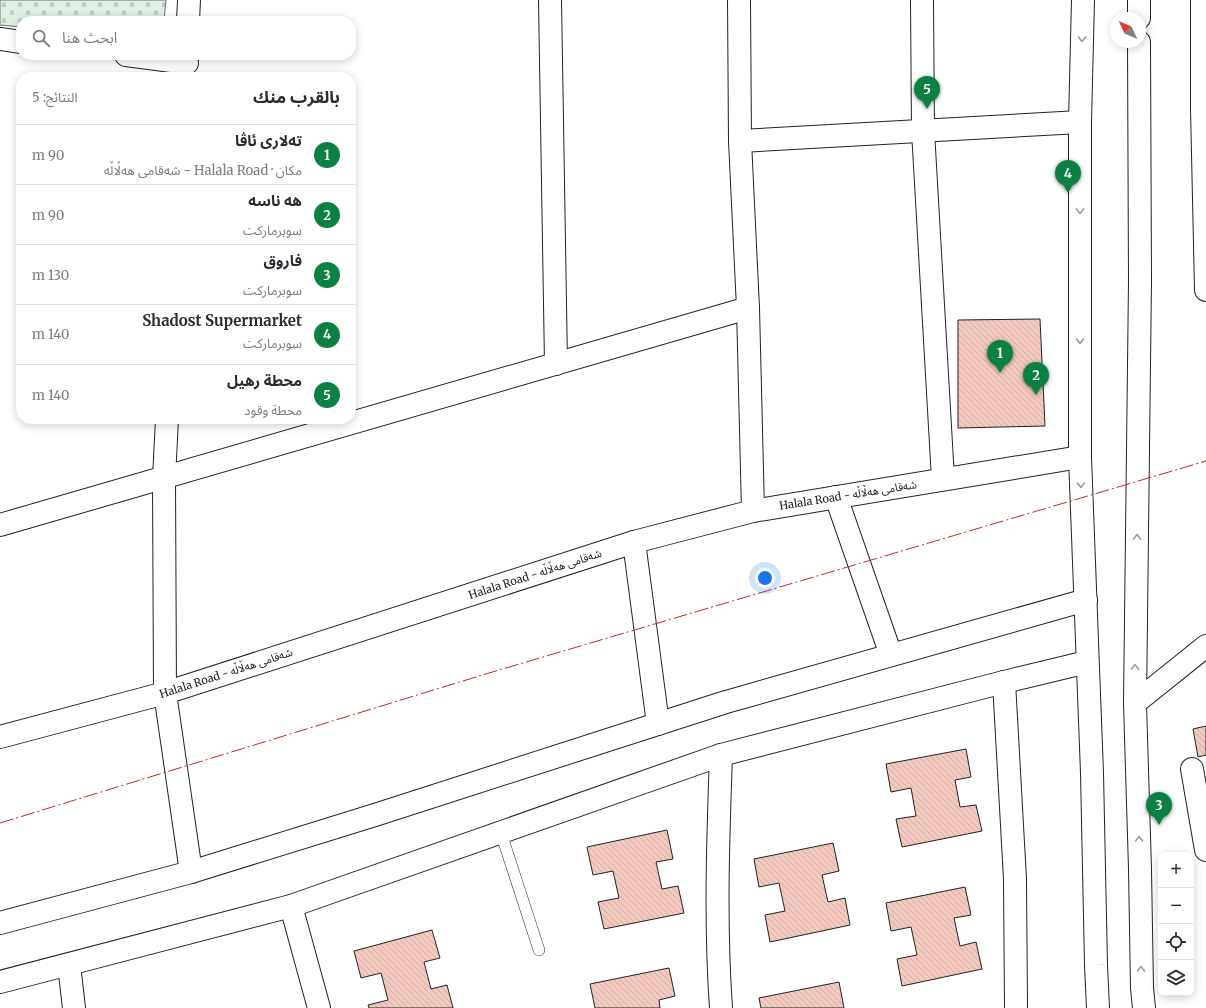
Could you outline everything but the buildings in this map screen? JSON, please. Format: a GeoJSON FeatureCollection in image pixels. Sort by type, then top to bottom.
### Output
{"type":"FeatureCollection","features":[{"type":"Feature","properties":{"kind":"street"},"geometry":{"type":"LineString","coordinates":[[188,16],[189,0]]}},
{"type":"Feature","properties":{"kind":"street"},"geometry":{"type":"LineString","coordinates":[[550,0],[556,364]]}},
{"type":"Feature","properties":{"kind":"street"},"geometry":{"type":"LineString","coordinates":[[739,0],[740,141],[748,308],[753,511]]}},
{"type":"Feature","properties":{"kind":"street"},"geometry":{"type":"LineString","coordinates":[[922,0],[923,131],[943,479]]}},
{"type":"Feature","properties":{"kind":"street"},"geometry":{"type":"LineString","coordinates":[[1083,0],[1080,122],[1080,457],[1092,773],[1098,1008]]}},
{"type":"Feature","properties":{"kind":"street"},"geometry":{"type":"LineString","coordinates":[[1139,0],[1139,12]]}},
{"type":"Feature","properties":{"kind":"street"},"geometry":{"type":"LineString","coordinates":[[1202,0],[1206,290]]}},
{"type":"Feature","properties":{"kind":"street"},"geometry":{"type":"LineString","coordinates":[[0,39],[16,41]]}},
{"type":"Feature","properties":{"kind":"street"},"geometry":{"type":"LineString","coordinates":[[1139,48],[1140,281],[1135,703],[1142,988],[1144,1008]]}},
{"type":"Feature","properties":{"kind":"street"},"geometry":{"type":"LineString","coordinates":[[156,60],[186,65]]}},
{"type":"Feature","properties":{"kind":"street"},"geometry":{"type":"LineString","coordinates":[[740,141],[1080,122]]}},
{"type":"Feature","properties":{"kind":"street"},"geometry":{"type":"LineString","coordinates":[[356,422],[748,308]]}},
{"type":"Feature","properties":{"kind":"street"},"geometry":{"type":"LineString","coordinates":[[167,424],[164,478],[165,693],[191,872]]}},
{"type":"Feature","properties":{"kind":"street"},"geometry":{"type":"LineString","coordinates":[[0,525],[350,424]]}},
{"type":"Feature","properties":{"kind":"street","name":"Halala Road - شەقامی هەڵاڵە"},"geometry":{"type":"LineString","coordinates":[[0,737],[165,693],[634,542],[753,511],[1080,457]]}},
{"type":"Feature","properties":{"kind":"street"},"geometry":{"type":"LineString","coordinates":[[836,497],[891,655]]}},
{"type":"Feature","properties":{"kind":"street"},"geometry":{"type":"LineString","coordinates":[[634,542],[658,724]]}},
{"type":"Feature","properties":{"kind":"street"},"geometry":{"type":"LineString","coordinates":[[0,923],[191,872],[726,702],[1086,600]]}},
{"type":"Feature","properties":{"kind":"street"},"geometry":{"type":"LineString","coordinates":[[1135,703],[1206,646]]}},
{"type":"Feature","properties":{"kind":"street"},"geometry":{"type":"LineString","coordinates":[[0,982],[291,906],[721,755],[1087,662]]}},
{"type":"Feature","properties":{"kind":"street"},"geometry":{"type":"LineString","coordinates":[[1004,682],[1015,879],[1016,1008]]}},
{"type":"Feature","properties":{"kind":"street"},"geometry":{"type":"LineString","coordinates":[[721,755],[718,858],[718,961],[721,1008]]}},
{"type":"Feature","properties":{"kind":"street"},"geometry":{"type":"LineString","coordinates":[[1192,769],[1206,850]]}},
{"type":"Feature","properties":{"kind":"street"},"geometry":{"type":"LineString","coordinates":[[291,906],[319,1008]]}},
{"type":"Feature","properties":{"kind":"street"},"geometry":{"type":"LineString","coordinates":[[68,965],[74,1008]]}},
{"type":"Feature","properties":{"kind":"lane"},"geometry":{"type":"LineString","coordinates":[[501,833],[539,950]]}},
{"type":"Feature","properties":{"kind":"green space"},"geometry":{"type":"Polygon","coordinates":[[[0,0],[166,0],[164,16],[16,16],[16,27],[0,25],[0,0]]]}},
{"type":"Feature","properties":{"kind":"power"},"geometry":{"type":"LineString","coordinates":[[0,823],[489,673],[1206,461]]}},
{"type":"Feature","properties":{"kind":"place","name":"محطة رهيل"},"geometry":{"type":"Point","coordinates":[927,109]}},
{"type":"Feature","properties":{"kind":"place","name":"Shadost Supermarket"},"geometry":{"type":"Point","coordinates":[1068,193]}},
{"type":"Feature","properties":{"kind":"place","name":"تەلاری ئاڤا"},"geometry":{"type":"Point","coordinates":[1000,373]}},
{"type":"Feature","properties":{"kind":"place","name":"هه ناسه"},"geometry":{"type":"Point","coordinates":[1036,395]}},
{"type":"Feature","properties":{"kind":"place","name":"فاروق"},"geometry":{"type":"Point","coordinates":[1159,825]}}]}
